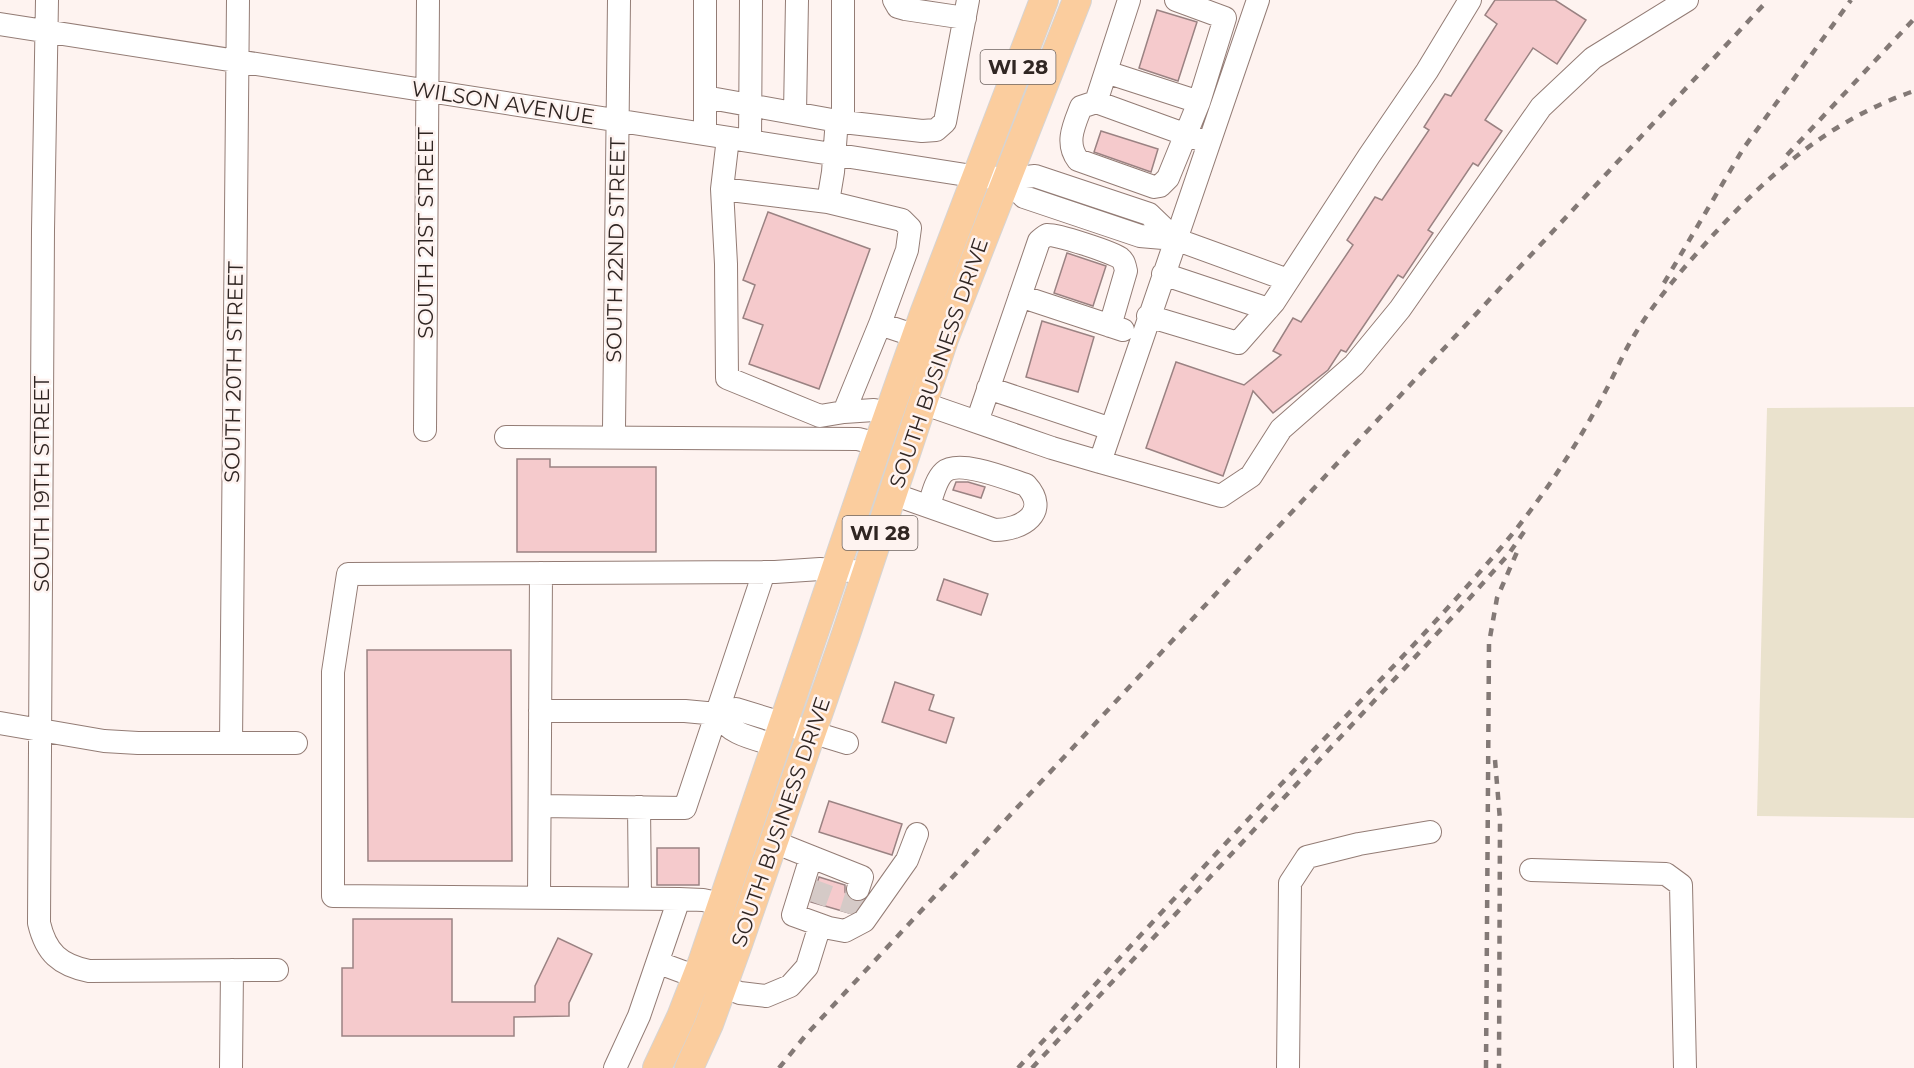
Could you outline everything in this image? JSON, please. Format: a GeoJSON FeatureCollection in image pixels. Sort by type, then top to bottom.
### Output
{"type":"FeatureCollection","features":[{"type":"Feature","properties":{"kind":"main road","name":"SOUTH BUSINESS DRIVE"},"geometry":{"type":"LineString","coordinates":[[657,1068],[681,1017],[722,904],[916,336],[1044,0]]}},
{"type":"Feature","properties":{"kind":"main road","name":"SOUTH BUSINESS DRIVE"},"geometry":{"type":"LineString","coordinates":[[689,1068],[723,987],[774,842],[944,339],[1077,0]]}},
{"type":"Feature","properties":{"kind":"street","name":"SOUTH 19TH STREET"},"geometry":{"type":"LineString","coordinates":[[47,0],[43,242],[39,923],[42,936],[50,950],[61,961],[73,968],[90,972],[232,970]]}},
{"type":"Feature","properties":{"kind":"street","name":"SOUTH 20TH STREET"},"geometry":{"type":"LineString","coordinates":[[231,743],[238,0]]}},
{"type":"Feature","properties":{"kind":"street","name":"SOUTH 21ST STREET"},"geometry":{"type":"LineString","coordinates":[[425,430],[428,0]]}},
{"type":"Feature","properties":{"kind":"street","name":"SOUTH 22ND STREET"},"geometry":{"type":"LineString","coordinates":[[614,428],[619,0]]}},
{"type":"Feature","properties":{"kind":"street"},"geometry":{"type":"LineString","coordinates":[[705,0],[705,134]]}},
{"type":"Feature","properties":{"kind":"street"},"geometry":{"type":"LineString","coordinates":[[750,141],[751,0]]}},
{"type":"Feature","properties":{"kind":"street"},"geometry":{"type":"LineString","coordinates":[[795,113],[797,0]]}},
{"type":"Feature","properties":{"kind":"street"},"geometry":{"type":"LineString","coordinates":[[843,0],[843,122]]}},
{"type":"Feature","properties":{"kind":"street"},"geometry":{"type":"LineString","coordinates":[[705,97],[843,122],[921,131],[936,130],[945,122],[966,9],[905,9],[898,7],[894,0]]}},
{"type":"Feature","properties":{"kind":"street"},"geometry":{"type":"LineString","coordinates":[[1096,102],[1129,0]]}},
{"type":"Feature","properties":{"kind":"street"},"geometry":{"type":"LineString","coordinates":[[1176,0],[1249,26]]}},
{"type":"Feature","properties":{"kind":"street"},"geometry":{"type":"LineString","coordinates":[[1100,462],[1258,0]]}},
{"type":"Feature","properties":{"kind":"street"},"geometry":{"type":"LineString","coordinates":[[1020,296],[1110,326],[1145,326],[1238,343],[1268,309],[1288,280],[1427,71],[1470,0]]}},
{"type":"Feature","properties":{"kind":"street"},"geometry":{"type":"LineString","coordinates":[[922,403],[1100,462],[1221,496],[1251,476],[1281,429],[1354,365],[1400,309],[1541,107],[1593,58],[1687,0]]}},
{"type":"Feature","properties":{"kind":"street"},"geometry":{"type":"LineString","coordinates":[[1209,142],[1186,135],[1096,102],[1081,107],[1071,136],[1073,154],[1078,160],[1154,187],[1160,186],[1168,178],[1186,135],[1199,102],[1225,18]]}},
{"type":"Feature","properties":{"kind":"street","name":"WILSON AVENUE"},"geometry":{"type":"LineString","coordinates":[[0,24],[977,176],[1006,179],[1035,176],[1149,214],[1175,239]]}},
{"type":"Feature","properties":{"kind":"street"},"geometry":{"type":"LineString","coordinates":[[1106,72],[1199,102]]}},
{"type":"Feature","properties":{"kind":"street"},"geometry":{"type":"LineString","coordinates":[[828,202],[836,132],[838,126],[843,122]]}},
{"type":"Feature","properties":{"kind":"street"},"geometry":{"type":"LineString","coordinates":[[728,138],[722,189],[726,264],[727,378],[820,416],[874,410],[889,413]]}},
{"type":"Feature","properties":{"kind":"street"},"geometry":{"type":"LineString","coordinates":[[722,189],[828,202],[902,220],[910,228],[907,250],[844,412]]}},
{"type":"Feature","properties":{"kind":"street"},"geometry":{"type":"LineString","coordinates":[[977,422],[1039,241],[1046,235],[1120,257],[1126,271],[1110,326]]}},
{"type":"Feature","properties":{"kind":"street"},"geometry":{"type":"LineString","coordinates":[[1175,239],[1288,280]]}},
{"type":"Feature","properties":{"kind":"street"},"geometry":{"type":"LineString","coordinates":[[1163,274],[1268,309]]}},
{"type":"Feature","properties":{"kind":"street"},"geometry":{"type":"LineString","coordinates":[[880,324],[916,336]]}},
{"type":"Feature","properties":{"kind":"street"},"geometry":{"type":"LineString","coordinates":[[988,388],[1111,429]]}},
{"type":"Feature","properties":{"kind":"street"},"geometry":{"type":"LineString","coordinates":[[506,437],[858,439],[878,444]]}},
{"type":"Feature","properties":{"kind":"street"},"geometry":{"type":"LineString","coordinates":[[893,494],[995,530],[1017,527],[1030,518],[1035,508],[1035,499],[1026,485],[963,467],[951,468],[942,472],[928,506]]}},
{"type":"Feature","properties":{"kind":"street"},"geometry":{"type":"LineString","coordinates":[[722,904],[703,900],[640,898],[333,896],[333,682],[336,645],[348,574],[764,572],[835,569],[867,572]]}},
{"type":"Feature","properties":{"kind":"street"},"geometry":{"type":"LineString","coordinates":[[540,806],[686,808],[764,572]]}},
{"type":"Feature","properties":{"kind":"street"},"geometry":{"type":"LineString","coordinates":[[540,898],[541,573]]}},
{"type":"Feature","properties":{"kind":"street"},"geometry":{"type":"LineString","coordinates":[[540,711],[685,711],[717,714],[729,710],[740,710],[779,734],[812,732],[847,743]]}},
{"type":"Feature","properties":{"kind":"street"},"geometry":{"type":"LineString","coordinates":[[0,723],[104,741],[296,743]]}},
{"type":"Feature","properties":{"kind":"street"},"geometry":{"type":"LineString","coordinates":[[639,807],[640,898]]}},
{"type":"Feature","properties":{"kind":"street"},"geometry":{"type":"LineString","coordinates":[[1288,1068],[1290,883],[1307,857],[1359,844],[1430,832]]}},
{"type":"Feature","properties":{"kind":"street"},"geometry":{"type":"LineString","coordinates":[[839,875],[793,915],[864,921],[907,860],[917,834]]}},
{"type":"Feature","properties":{"kind":"street"},"geometry":{"type":"LineString","coordinates":[[774,842],[839,875],[886,890]]}},
{"type":"Feature","properties":{"kind":"street"},"geometry":{"type":"LineString","coordinates":[[1531,870],[1666,874],[1681,885],[1684,1068]]}},
{"type":"Feature","properties":{"kind":"street"},"geometry":{"type":"LineString","coordinates":[[621,1066],[680,899]]}},
{"type":"Feature","properties":{"kind":"street"},"geometry":{"type":"LineString","coordinates":[[659,963],[740,993],[766,996],[790,986],[807,967],[829,918]]}},
{"type":"Feature","properties":{"kind":"street"},"geometry":{"type":"LineString","coordinates":[[231,1068],[232,970],[277,970]]}},
{"type":"Feature","properties":{"kind":"shaded area"},"geometry":{"type":"Polygon","coordinates":[[[1914,407],[1914,818],[1757,816],[1767,408],[1914,407]]]}},
{"type":"Feature","properties":{"kind":"building"},"geometry":{"type":"Polygon","coordinates":[[[1495,0],[1555,0],[1586,20],[1557,64],[1533,48],[1485,120],[1502,131],[1478,166],[1473,163],[1428,230],[1433,233],[1403,278],[1398,275],[1346,352],[1341,350],[1328,370],[1273,413],[1253,391],[1223,476],[1146,448],[1176,362],[1244,385],[1281,355],[1273,351],[1293,318],[1301,322],[1353,245],[1347,240],[1375,197],[1382,200],[1429,130],[1424,127],[1445,94],[1451,96],[1497,24],[1485,15],[1495,0]]]}},
{"type":"Feature","properties":{"kind":"building"},"geometry":{"type":"Polygon","coordinates":[[[1157,10],[1197,22],[1178,81],[1139,68],[1157,10]]]}},
{"type":"Feature","properties":{"kind":"building"},"geometry":{"type":"Polygon","coordinates":[[[1101,131],[1158,149],[1151,172],[1094,152],[1101,131]]]}},
{"type":"Feature","properties":{"kind":"building"},"geometry":{"type":"Polygon","coordinates":[[[768,212],[870,249],[819,389],[749,364],[763,325],[743,318],[755,285],[743,280],[768,212]]]}},
{"type":"Feature","properties":{"kind":"building"},"geometry":{"type":"Polygon","coordinates":[[[1067,253],[1106,266],[1093,306],[1054,293],[1067,253]]]}},
{"type":"Feature","properties":{"kind":"building"},"geometry":{"type":"Polygon","coordinates":[[[1042,321],[1094,337],[1078,392],[1026,377],[1042,321]]]}},
{"type":"Feature","properties":{"kind":"building"},"geometry":{"type":"Polygon","coordinates":[[[517,459],[550,459],[550,467],[656,467],[656,552],[517,552],[517,459]]]}},
{"type":"Feature","properties":{"kind":"building"},"geometry":{"type":"Polygon","coordinates":[[[956,482],[968,482],[985,487],[981,498],[953,490],[956,482]]]}},
{"type":"Feature","properties":{"kind":"building"},"geometry":{"type":"Polygon","coordinates":[[[944,579],[988,594],[981,615],[937,600],[944,579]]]}},
{"type":"Feature","properties":{"kind":"building"},"geometry":{"type":"Polygon","coordinates":[[[367,650],[511,650],[512,861],[368,861],[367,650]]]}},
{"type":"Feature","properties":{"kind":"building"},"geometry":{"type":"Polygon","coordinates":[[[895,682],[934,695],[929,710],[954,718],[946,743],[882,722],[895,682]]]}},
{"type":"Feature","properties":{"kind":"building"},"geometry":{"type":"Polygon","coordinates":[[[829,801],[902,824],[892,855],[819,832],[829,801]]]}},
{"type":"Feature","properties":{"kind":"building"},"geometry":{"type":"Polygon","coordinates":[[[657,848],[699,848],[699,885],[657,885],[657,848]]]}},
{"type":"Feature","properties":{"kind":"building"},"geometry":{"type":"Polygon","coordinates":[[[819,877],[845,885],[848,898],[854,902],[861,902],[855,911],[849,913],[811,902],[819,877]]]}},
{"type":"Feature","properties":{"kind":"building"},"geometry":{"type":"Polygon","coordinates":[[[353,919],[452,919],[452,1002],[535,1002],[535,986],[558,938],[592,954],[569,1003],[569,1016],[514,1017],[514,1036],[342,1036],[342,968],[353,968],[353,919]]]}},
{"type":"Feature","properties":{"kind":"tunnel"},"geometry":{"type":"LineString","coordinates":[[815,903],[824,879]]}},
{"type":"Feature","properties":{"kind":"tunnel"},"geometry":{"type":"LineString","coordinates":[[850,914],[858,889]]}},
{"type":"Feature","properties":{"kind":"railway"},"geometry":{"type":"LineString","coordinates":[[779,1068],[841,997],[1768,0]]}},
{"type":"Feature","properties":{"kind":"railway"},"geometry":{"type":"LineString","coordinates":[[1664,283],[1743,149],[1851,0]]}},
{"type":"Feature","properties":{"kind":"railway"},"geometry":{"type":"LineString","coordinates":[[1787,155],[1914,19]]}},
{"type":"Feature","properties":{"kind":"railway"},"geometry":{"type":"LineString","coordinates":[[1018,1068],[1220,849],[1422,636],[1499,550],[1528,514],[1569,455],[1644,321],[1672,282],[1714,234],[1758,189],[1805,149],[1857,116],[1914,91]]}},
{"type":"Feature","properties":{"kind":"railway"},"geometry":{"type":"LineString","coordinates":[[1032,1068],[1458,611],[1508,555],[1528,526]]}},
{"type":"Feature","properties":{"kind":"railway"},"geometry":{"type":"LineString","coordinates":[[1486,1068],[1489,643],[1497,598],[1517,552]]}},
{"type":"Feature","properties":{"kind":"railway"},"geometry":{"type":"LineString","coordinates":[[1495,760],[1500,820],[1499,1068]]}}]}
